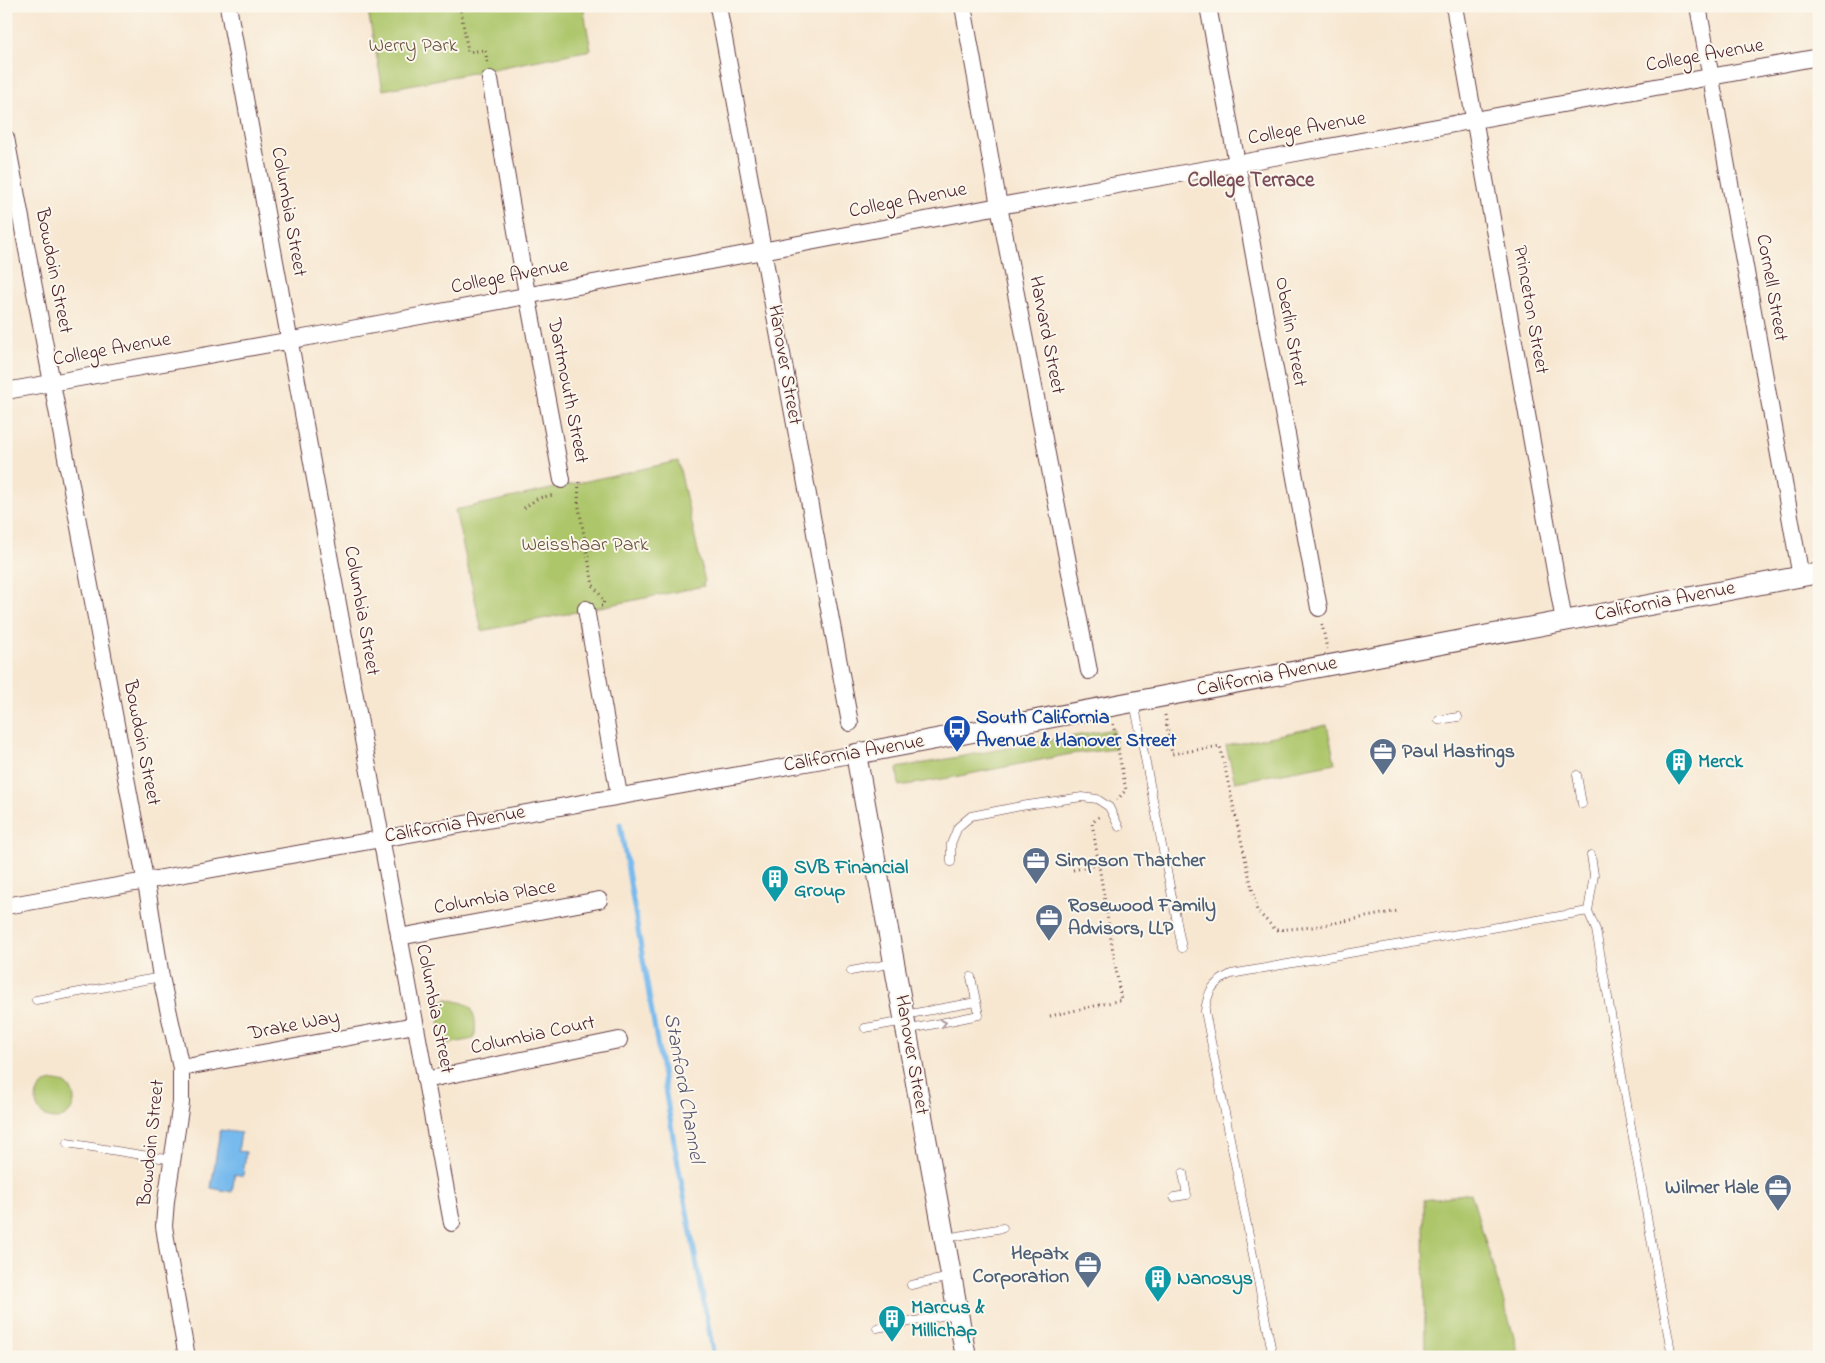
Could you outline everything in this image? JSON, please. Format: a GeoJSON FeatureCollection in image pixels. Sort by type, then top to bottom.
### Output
{"type":"FeatureCollection","features":[{"type":"Feature","properties":{"kind":"street","name":"Columbia Street"},"geometry":{"type":"LineString","coordinates":[[228,6],[452,1223]]}},
{"type":"Feature","properties":{"kind":"street","name":"Hanover Street"},"geometry":{"type":"LineString","coordinates":[[718,6],[850,723]]}},
{"type":"Feature","properties":{"kind":"street","name":"Harvard Street"},"geometry":{"type":"LineString","coordinates":[[962,6],[1089,671]]}},
{"type":"Feature","properties":{"kind":"street","name":"Oberlin Street"},"geometry":{"type":"LineString","coordinates":[[1208,6],[1319,608]]}},
{"type":"Feature","properties":{"kind":"street","name":"Princeton Street"},"geometry":{"type":"LineString","coordinates":[[1454,6],[1564,622]]}},
{"type":"Feature","properties":{"kind":"street","name":"Cornell Street"},"geometry":{"type":"LineString","coordinates":[[1698,6],[1810,575]]}},
{"type":"Feature","properties":{"kind":"street","name":"College Avenue"},"geometry":{"type":"LineString","coordinates":[[6,391],[290,340],[999,206],[1819,57]]}},
{"type":"Feature","properties":{"kind":"street","name":"Dartmouth Street"},"geometry":{"type":"LineString","coordinates":[[490,79],[527,295],[565,488]]}},
{"type":"Feature","properties":{"kind":"street","name":"Bowdoin Street"},"geometry":{"type":"LineString","coordinates":[[6,138],[145,881],[161,976],[181,1068],[181,1103],[164,1226],[187,1357]]}},
{"type":"Feature","properties":{"kind":"street","name":"California Avenue"},"geometry":{"type":"LineString","coordinates":[[6,906],[856,754],[1810,575]]}},
{"type":"Feature","properties":{"kind":"street"},"geometry":{"type":"LineString","coordinates":[[586,609],[619,795]]}},
{"type":"Feature","properties":{"kind":"street","name":"Hanover Street"},"geometry":{"type":"LineString","coordinates":[[856,754],[966,1357]]}},
{"type":"Feature","properties":{"kind":"street","name":"Columbia Place"},"geometry":{"type":"LineString","coordinates":[[399,937],[599,900]]}},
{"type":"Feature","properties":{"kind":"street","name":"Drake Way"},"geometry":{"type":"LineString","coordinates":[[181,1068],[415,1025]]}},
{"type":"Feature","properties":{"kind":"street","name":"Columbia Court"},"geometry":{"type":"LineString","coordinates":[[425,1080],[619,1040]]}},
{"type":"Feature","properties":{"kind":"lane"},"geometry":{"type":"LineString","coordinates":[[1134,702],[1182,948]]}},
{"type":"Feature","properties":{"kind":"lane"},"geometry":{"type":"LineString","coordinates":[[1439,720],[1458,717]]}},
{"type":"Feature","properties":{"kind":"lane"},"geometry":{"type":"LineString","coordinates":[[1576,775],[1582,804]]}},
{"type":"Feature","properties":{"kind":"lane"},"geometry":{"type":"LineString","coordinates":[[951,862],[951,844],[958,827],[971,816],[1020,806],[1082,797],[1097,799],[1109,807],[1119,827]]}},
{"type":"Feature","properties":{"kind":"lane"},"geometry":{"type":"LineString","coordinates":[[1591,855],[1594,875],[1588,910],[1596,930],[1672,1357]]}},
{"type":"Feature","properties":{"kind":"lane"},"geometry":{"type":"LineString","coordinates":[[1273,1357],[1205,1011],[1207,996],[1214,985],[1232,974],[1588,910]]}},
{"type":"Feature","properties":{"kind":"lane"},"geometry":{"type":"LineString","coordinates":[[852,971],[894,963]]}},
{"type":"Feature","properties":{"kind":"lane"},"geometry":{"type":"LineString","coordinates":[[36,1000],[161,976]]}},
{"type":"Feature","properties":{"kind":"lane"},"geometry":{"type":"LineString","coordinates":[[865,1028],[979,1015],[971,977]]}},
{"type":"Feature","properties":{"kind":"lane"},"geometry":{"type":"LineString","coordinates":[[905,1022],[976,1002]]}},
{"type":"Feature","properties":{"kind":"lane"},"geometry":{"type":"LineString","coordinates":[[67,1143],[174,1160]]}},
{"type":"Feature","properties":{"kind":"lane"},"geometry":{"type":"LineString","coordinates":[[1174,1197],[1187,1195],[1183,1174]]}},
{"type":"Feature","properties":{"kind":"lane"},"geometry":{"type":"LineString","coordinates":[[944,1239],[1003,1228]]}},
{"type":"Feature","properties":{"kind":"lane"},"geometry":{"type":"LineString","coordinates":[[911,1285],[951,1277]]}},
{"type":"Feature","properties":{"kind":"lane"},"geometry":{"type":"LineString","coordinates":[[877,1328],[958,1313]]}},
{"type":"Feature","properties":{"kind":"path"},"geometry":{"type":"LineString","coordinates":[[460,6],[468,52],[485,50],[490,79]]}},
{"type":"Feature","properties":{"kind":"path","name":"Dartmouth Street"},"geometry":{"type":"LineString","coordinates":[[565,488],[579,476],[578,502],[593,585],[604,600],[603,606],[586,609]]}},
{"type":"Feature","properties":{"kind":"path"},"geometry":{"type":"LineString","coordinates":[[524,508],[538,498],[565,488],[579,490]]}},
{"type":"Feature","properties":{"kind":"path"},"geometry":{"type":"LineString","coordinates":[[1319,608],[1329,665]]}},
{"type":"Feature","properties":{"kind":"path"},"geometry":{"type":"LineString","coordinates":[[1161,697],[1172,754],[1220,746],[1257,911],[1276,930],[1313,927],[1398,911]]}},
{"type":"Feature","properties":{"kind":"path"},"geometry":{"type":"LineString","coordinates":[[1050,1016],[1121,1000],[1092,823],[1126,790],[1110,706]]}},
{"type":"Feature","properties":{"kind":"path"},"geometry":{"type":"LineString","coordinates":[[1074,870],[1125,860]]}},
{"type":"Feature","properties":{"kind":"green space","name":"Werry Park"},"geometry":{"type":"Polygon","coordinates":[[[367,6],[583,6],[591,50],[383,90],[367,6]]]}},
{"type":"Feature","properties":{"kind":"green space","name":"Weisshaar Park"},"geometry":{"type":"Polygon","coordinates":[[[678,461],[705,582],[703,583],[704,586],[482,631],[455,510],[678,461]]]}},
{"type":"Feature","properties":{"kind":"green space"},"geometry":{"type":"Polygon","coordinates":[[[1327,725],[1335,763],[1235,782],[1226,746],[1327,725]]]}},
{"type":"Feature","properties":{"kind":"green space"},"geometry":{"type":"Polygon","coordinates":[[[1114,729],[1116,749],[1071,754],[899,786],[897,768],[1114,729]]]}},
{"type":"Feature","properties":{"kind":"green space"},"geometry":{"type":"Polygon","coordinates":[[[447,999],[466,1004],[470,1007],[474,1016],[475,1036],[473,1039],[448,1044],[443,1041],[437,1009],[440,1002],[447,999]]]}},
{"type":"Feature","properties":{"kind":"green space"},"geometry":{"type":"Polygon","coordinates":[[[55,1081],[69,1086],[74,1100],[69,1114],[55,1119],[41,1114],[36,1100],[41,1086],[55,1081]]]}},
{"type":"Feature","properties":{"kind":"green space"},"geometry":{"type":"Polygon","coordinates":[[[1471,1193],[1520,1357],[1425,1357],[1424,1200],[1471,1193]]]}},
{"type":"Feature","properties":{"kind":"water"},"geometry":{"type":"Polygon","coordinates":[[[220,1130],[241,1133],[238,1151],[246,1152],[243,1176],[235,1174],[232,1192],[211,1188],[220,1130]]]}},
{"type":"Feature","properties":{"kind":"waterway","name":"Stanford Channel"},"geometry":{"type":"LineString","coordinates":[[620,824],[674,1142],[714,1357]]}},
{"type":"Feature","properties":{"kind":"place","name":"South California Avenue & Hanover Street"},"geometry":{"type":"Point","coordinates":[957,753]}},
{"type":"Feature","properties":{"kind":"place","name":"Paul Hastings"},"geometry":{"type":"Point","coordinates":[1383,776]}},
{"type":"Feature","properties":{"kind":"place","name":"Merck"},"geometry":{"type":"Point","coordinates":[1679,786]}},
{"type":"Feature","properties":{"kind":"place","name":"Simpson Thatcher"},"geometry":{"type":"Point","coordinates":[1036,885]}},
{"type":"Feature","properties":{"kind":"place","name":"SVB Financial Group"},"geometry":{"type":"Point","coordinates":[775,903]}},
{"type":"Feature","properties":{"kind":"place","name":"Rosewood Family Advisors, LLP"},"geometry":{"type":"Point","coordinates":[1049,942]}},
{"type":"Feature","properties":{"kind":"place","name":"Wilmer Hale"},"geometry":{"type":"Point","coordinates":[1778,1212]}},
{"type":"Feature","properties":{"kind":"place","name":"Hepatx Corporation"},"geometry":{"type":"Point","coordinates":[1088,1289]}},
{"type":"Feature","properties":{"kind":"place","name":"Nanosys"},"geometry":{"type":"Point","coordinates":[1158,1303]}},
{"type":"Feature","properties":{"kind":"place","name":"Marcus & Millichap"},"geometry":{"type":"Point","coordinates":[892,1343]}},
{"type":"Feature","properties":{"kind":"district","name":"College Terrace"},"geometry":{"type":"Point","coordinates":[1251,181]}}]}
